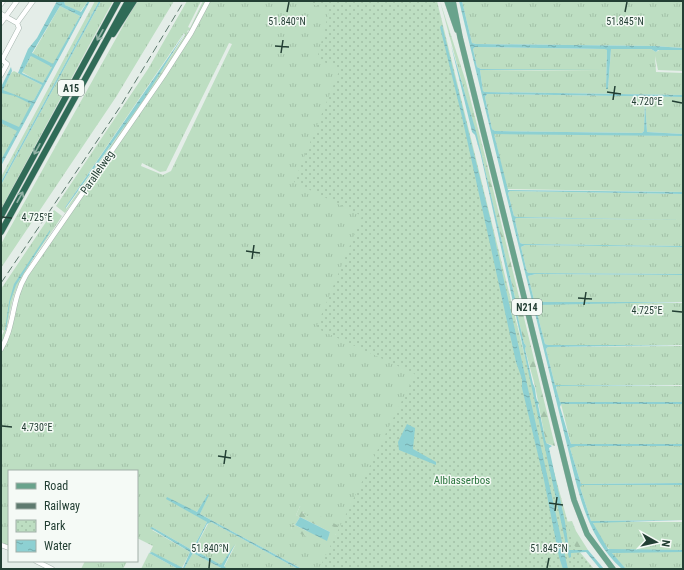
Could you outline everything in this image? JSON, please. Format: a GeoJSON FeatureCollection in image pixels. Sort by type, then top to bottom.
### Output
{"type":"FeatureCollection","features":[{"type":"Feature","properties":{"kind":"highway","name":"A15"},"geometry":{"type":"LineString","coordinates":[[1,216],[118,1]]}},
{"type":"Feature","properties":{"kind":"highway","name":"A15"},"geometry":{"type":"LineString","coordinates":[[1,232],[128,1]]}},
{"type":"Feature","properties":{"kind":"highway","name":"A15"},"geometry":{"type":"LineString","coordinates":[[95,60],[134,1]]}},
{"type":"Feature","properties":{"kind":"main road","name":"N214"},"geometry":{"type":"LineString","coordinates":[[447,1],[460,37]]}},
{"type":"Feature","properties":{"kind":"main road","name":"N214"},"geometry":{"type":"LineString","coordinates":[[453,1],[460,37],[574,500],[587,534],[613,569]]}},
{"type":"Feature","properties":{"kind":"street"},"geometry":{"type":"LineString","coordinates":[[1,23],[3,15],[17,1]]}},
{"type":"Feature","properties":{"kind":"street"},"geometry":{"type":"LineString","coordinates":[[17,23],[33,1]]}},
{"type":"Feature","properties":{"kind":"street","name":"Parallelweg"},"geometry":{"type":"LineString","coordinates":[[1,349],[8,334],[14,303],[22,282],[160,82],[191,33],[208,1]]}},
{"type":"Feature","properties":{"kind":"street"},"geometry":{"type":"LineString","coordinates":[[1,75],[7,64],[2,59],[20,28],[17,23],[3,15]]}},
{"type":"Feature","properties":{"kind":"street"},"geometry":{"type":"LineString","coordinates":[[38,562],[52,569]]}},
{"type":"Feature","properties":{"kind":"green space"},"geometry":{"type":"Polygon","coordinates":[[[64,1],[88,1],[80,12],[65,5],[64,1]]]}},
{"type":"Feature","properties":{"kind":"green space"},"geometry":{"type":"Polygon","coordinates":[[[95,1],[99,1],[1,182],[1,177],[95,1]]]}},
{"type":"Feature","properties":{"kind":"green space"},"geometry":{"type":"Polygon","coordinates":[[[101,1],[113,1],[1,209],[1,185],[101,1]]]}},
{"type":"Feature","properties":{"kind":"green space"},"geometry":{"type":"Polygon","coordinates":[[[137,1],[174,1],[116,97],[1,268],[1,244],[137,1]]]}},
{"type":"Feature","properties":{"kind":"green space"},"geometry":{"type":"Polygon","coordinates":[[[187,1],[201,1],[188,27],[190,28],[203,1],[206,1],[190,30],[187,31],[189,34],[141,107],[65,213],[56,206],[148,69],[187,1]],[[184,33],[66,206],[66,209],[126,124],[185,35],[184,33]]]}},
{"type":"Feature","properties":{"kind":"green space"},"geometry":{"type":"Polygon","coordinates":[[[209,1],[314,1],[334,9],[352,69],[373,212],[425,371],[345,569],[302,569],[200,514],[208,494],[200,509],[196,512],[207,522],[192,550],[152,527],[152,530],[190,552],[182,568],[150,552],[153,546],[138,538],[138,470],[8,470],[8,546],[1,542],[1,353],[6,344],[17,300],[26,279],[190,38],[209,1]],[[229,43],[166,171],[160,172],[142,163],[141,166],[163,175],[171,171],[232,44],[229,43]],[[300,506],[296,515],[300,517],[295,525],[293,524],[291,529],[337,535],[302,514],[304,512],[300,506]]]}},
{"type":"Feature","properties":{"kind":"green space","name":"Alblasserbos"},"geometry":{"type":"Polygon","coordinates":[[[305,1],[437,1],[547,446],[574,545],[594,569],[319,569],[415,374],[316,328],[362,216],[294,182],[340,69],[317,59],[329,11],[305,1]]]}},
{"type":"Feature","properties":{"kind":"green space"},"geometry":{"type":"Polygon","coordinates":[[[440,1],[466,82],[485,156],[482,157],[440,1]]]}},
{"type":"Feature","properties":{"kind":"green space"},"geometry":{"type":"Polygon","coordinates":[[[462,1],[683,1],[683,48],[654,46],[476,44],[472,43],[462,1]]]}},
{"type":"Feature","properties":{"kind":"green space"},"geometry":{"type":"Polygon","coordinates":[[[60,6],[80,16],[43,84],[22,72],[60,6]]]}},
{"type":"Feature","properties":{"kind":"green space"},"geometry":{"type":"Polygon","coordinates":[[[475,47],[606,49],[606,89],[608,89],[611,49],[651,49],[656,52],[661,49],[683,50],[683,71],[658,70],[655,56],[656,72],[683,73],[683,95],[485,92],[483,91],[480,70],[603,71],[481,69],[477,67],[473,49],[475,47]]]}},
{"type":"Feature","properties":{"kind":"green space"},"geometry":{"type":"Polygon","coordinates":[[[14,71],[42,85],[1,163],[1,93],[11,73],[14,71]]]}},
{"type":"Feature","properties":{"kind":"green space"},"geometry":{"type":"Polygon","coordinates":[[[487,94],[683,97],[683,134],[647,132],[645,101],[644,131],[642,133],[495,131],[492,129],[485,97],[487,94]]]}},
{"type":"Feature","properties":{"kind":"green space"},"geometry":{"type":"Polygon","coordinates":[[[545,133],[683,136],[683,192],[507,189],[494,134],[545,133]]]}},
{"type":"Feature","properties":{"kind":"green space"},"geometry":{"type":"Polygon","coordinates":[[[485,156],[555,446],[546,443],[535,386],[525,349],[526,346],[515,305],[516,302],[482,157],[485,156]]]}},
{"type":"Feature","properties":{"kind":"green space"},"geometry":{"type":"Polygon","coordinates":[[[510,191],[683,194],[683,220],[517,217],[514,216],[508,193],[510,191]]]}},
{"type":"Feature","properties":{"kind":"green space"},"geometry":{"type":"Polygon","coordinates":[[[54,210],[62,216],[18,285],[1,345],[1,337],[4,331],[1,329],[1,289],[54,210]]]}},
{"type":"Feature","properties":{"kind":"green space"},"geometry":{"type":"Polygon","coordinates":[[[516,218],[683,220],[683,246],[523,244],[520,243],[515,220],[516,218]]]}},
{"type":"Feature","properties":{"kind":"green space"},"geometry":{"type":"Polygon","coordinates":[[[525,245],[683,247],[683,274],[529,273],[527,272],[521,247],[525,245]]]}},
{"type":"Feature","properties":{"kind":"green space"},"geometry":{"type":"Polygon","coordinates":[[[536,274],[683,275],[683,302],[538,302],[534,300],[528,276],[536,274]]]}},
{"type":"Feature","properties":{"kind":"green space"},"geometry":{"type":"Polygon","coordinates":[[[538,303],[683,303],[683,345],[548,345],[545,344],[535,305],[538,303]]]}},
{"type":"Feature","properties":{"kind":"green space"},"geometry":{"type":"Polygon","coordinates":[[[683,346],[683,385],[555,385],[546,349],[548,347],[683,346]]]}},
{"type":"Feature","properties":{"kind":"green space"},"geometry":{"type":"Polygon","coordinates":[[[557,386],[683,386],[683,402],[560,402],[556,390],[557,386]]]}},
{"type":"Feature","properties":{"kind":"green space"},"geometry":{"type":"Polygon","coordinates":[[[561,404],[683,404],[683,444],[571,444],[561,404]]]}},
{"type":"Feature","properties":{"kind":"green space"},"geometry":{"type":"Polygon","coordinates":[[[572,446],[683,446],[683,483],[581,484],[570,448],[572,446]]]}},
{"type":"Feature","properties":{"kind":"green space"},"geometry":{"type":"Polygon","coordinates":[[[581,485],[683,485],[683,520],[591,521],[580,487],[581,485]]]}},
{"type":"Feature","properties":{"kind":"green space"},"geometry":{"type":"Polygon","coordinates":[[[300,506],[341,527],[338,529],[304,512],[302,513],[337,532],[329,548],[291,529],[293,524],[326,541],[330,532],[296,515],[300,506]]]}},
{"type":"Feature","properties":{"kind":"green space"},"geometry":{"type":"Polygon","coordinates":[[[572,521],[576,531],[588,550],[569,550],[565,522],[572,521]]]}},
{"type":"Feature","properties":{"kind":"green space"},"geometry":{"type":"Polygon","coordinates":[[[209,522],[298,569],[227,569],[224,567],[236,544],[221,566],[194,550],[209,522]]]}},
{"type":"Feature","properties":{"kind":"green space"},"geometry":{"type":"Polygon","coordinates":[[[594,522],[683,522],[683,550],[611,550],[600,538],[593,524],[594,522]]]}},
{"type":"Feature","properties":{"kind":"green space"},"geometry":{"type":"Polygon","coordinates":[[[613,552],[683,552],[683,569],[626,569],[612,554],[613,552]]]}},
{"type":"Feature","properties":{"kind":"green space"},"geometry":{"type":"Polygon","coordinates":[[[149,553],[178,569],[141,569],[149,553]]]}},
{"type":"Feature","properties":{"kind":"green space"},"geometry":{"type":"Polygon","coordinates":[[[193,553],[195,554],[223,569],[184,569],[193,553]]]}},
{"type":"Feature","properties":{"kind":"green space"},"geometry":{"type":"Polygon","coordinates":[[[84,562],[126,562],[123,569],[81,569],[84,562]]]}},
{"type":"Feature","properties":{"kind":"water"},"geometry":{"type":"Polygon","coordinates":[[[57,1],[64,1],[65,5],[81,12],[88,1],[90,1],[1,166],[1,160],[17,131],[1,123],[1,119],[19,127],[31,104],[15,96],[1,93],[1,87],[11,67],[12,71],[3,90],[31,101],[34,100],[42,85],[18,73],[28,49],[37,38],[57,1]],[[60,6],[32,53],[53,64],[80,16],[60,6]],[[31,56],[22,73],[43,83],[52,67],[31,56]]]}},
{"type":"Feature","properties":{"kind":"water"},"geometry":{"type":"Polygon","coordinates":[[[99,1],[101,1],[1,185],[1,182],[99,1]]]}},
{"type":"Feature","properties":{"kind":"water"},"geometry":{"type":"Polygon","coordinates":[[[459,1],[462,1],[472,43],[476,44],[654,46],[683,48],[683,50],[658,50],[656,52],[651,49],[611,49],[608,89],[606,89],[607,50],[605,49],[475,47],[473,49],[477,67],[481,69],[603,70],[480,70],[483,91],[485,92],[683,95],[683,97],[487,94],[485,97],[492,129],[495,131],[642,133],[644,131],[645,101],[647,132],[683,134],[683,136],[494,134],[508,190],[683,192],[683,194],[510,191],[508,193],[514,216],[517,217],[683,220],[516,218],[515,220],[520,243],[523,244],[683,246],[525,245],[521,247],[527,272],[529,273],[683,274],[536,274],[528,276],[534,300],[538,302],[683,302],[535,305],[545,344],[548,345],[683,345],[548,347],[546,349],[555,385],[683,385],[557,386],[556,388],[560,402],[683,402],[683,404],[561,404],[560,407],[571,444],[683,444],[683,446],[576,446],[570,448],[581,484],[683,483],[683,485],[582,485],[580,487],[591,521],[683,520],[593,523],[608,549],[683,550],[683,552],[612,553],[626,569],[622,569],[600,542],[585,512],[575,479],[459,1]]]}},
{"type":"Feature","properties":{"kind":"water"},"geometry":{"type":"Polygon","coordinates":[[[442,25],[491,222],[568,569],[563,569],[559,557],[544,480],[522,388],[522,379],[516,362],[462,117],[440,27],[442,25]]]}},
{"type":"Feature","properties":{"kind":"water"},"geometry":{"type":"Polygon","coordinates":[[[185,33],[144,99],[65,209],[66,206],[185,33]]]}},
{"type":"Feature","properties":{"kind":"water"},"geometry":{"type":"Polygon","coordinates":[[[451,45],[477,135],[516,302],[515,305],[526,346],[525,349],[533,384],[537,401],[539,403],[538,405],[546,443],[552,446],[549,448],[565,522],[569,550],[588,550],[604,569],[600,569],[586,552],[571,553],[571,557],[569,558],[481,156],[475,135],[472,132],[451,45]]]}},
{"type":"Feature","properties":{"kind":"water"},"geometry":{"type":"Polygon","coordinates":[[[50,230],[16,285],[10,302],[5,330],[9,302],[14,284],[50,230]]]}},
{"type":"Feature","properties":{"kind":"water"},"geometry":{"type":"Polygon","coordinates":[[[407,424],[415,428],[413,449],[436,462],[436,465],[399,450],[398,442],[407,424]]]}},
{"type":"Feature","properties":{"kind":"water"},"geometry":{"type":"Polygon","coordinates":[[[208,494],[209,495],[200,514],[302,569],[298,569],[211,522],[207,524],[194,550],[221,565],[235,544],[224,566],[227,569],[223,569],[193,553],[184,569],[178,569],[149,553],[152,552],[183,568],[190,552],[150,528],[152,527],[192,550],[207,522],[166,499],[167,497],[197,512],[208,494]]]}},
{"type":"Feature","properties":{"kind":"water"},"geometry":{"type":"Polygon","coordinates":[[[300,517],[330,532],[327,541],[295,525],[300,517]]]}},
{"type":"Feature","properties":{"kind":"railway"},"geometry":{"type":"LineString","coordinates":[[1,283],[120,107],[184,1]]}}]}
